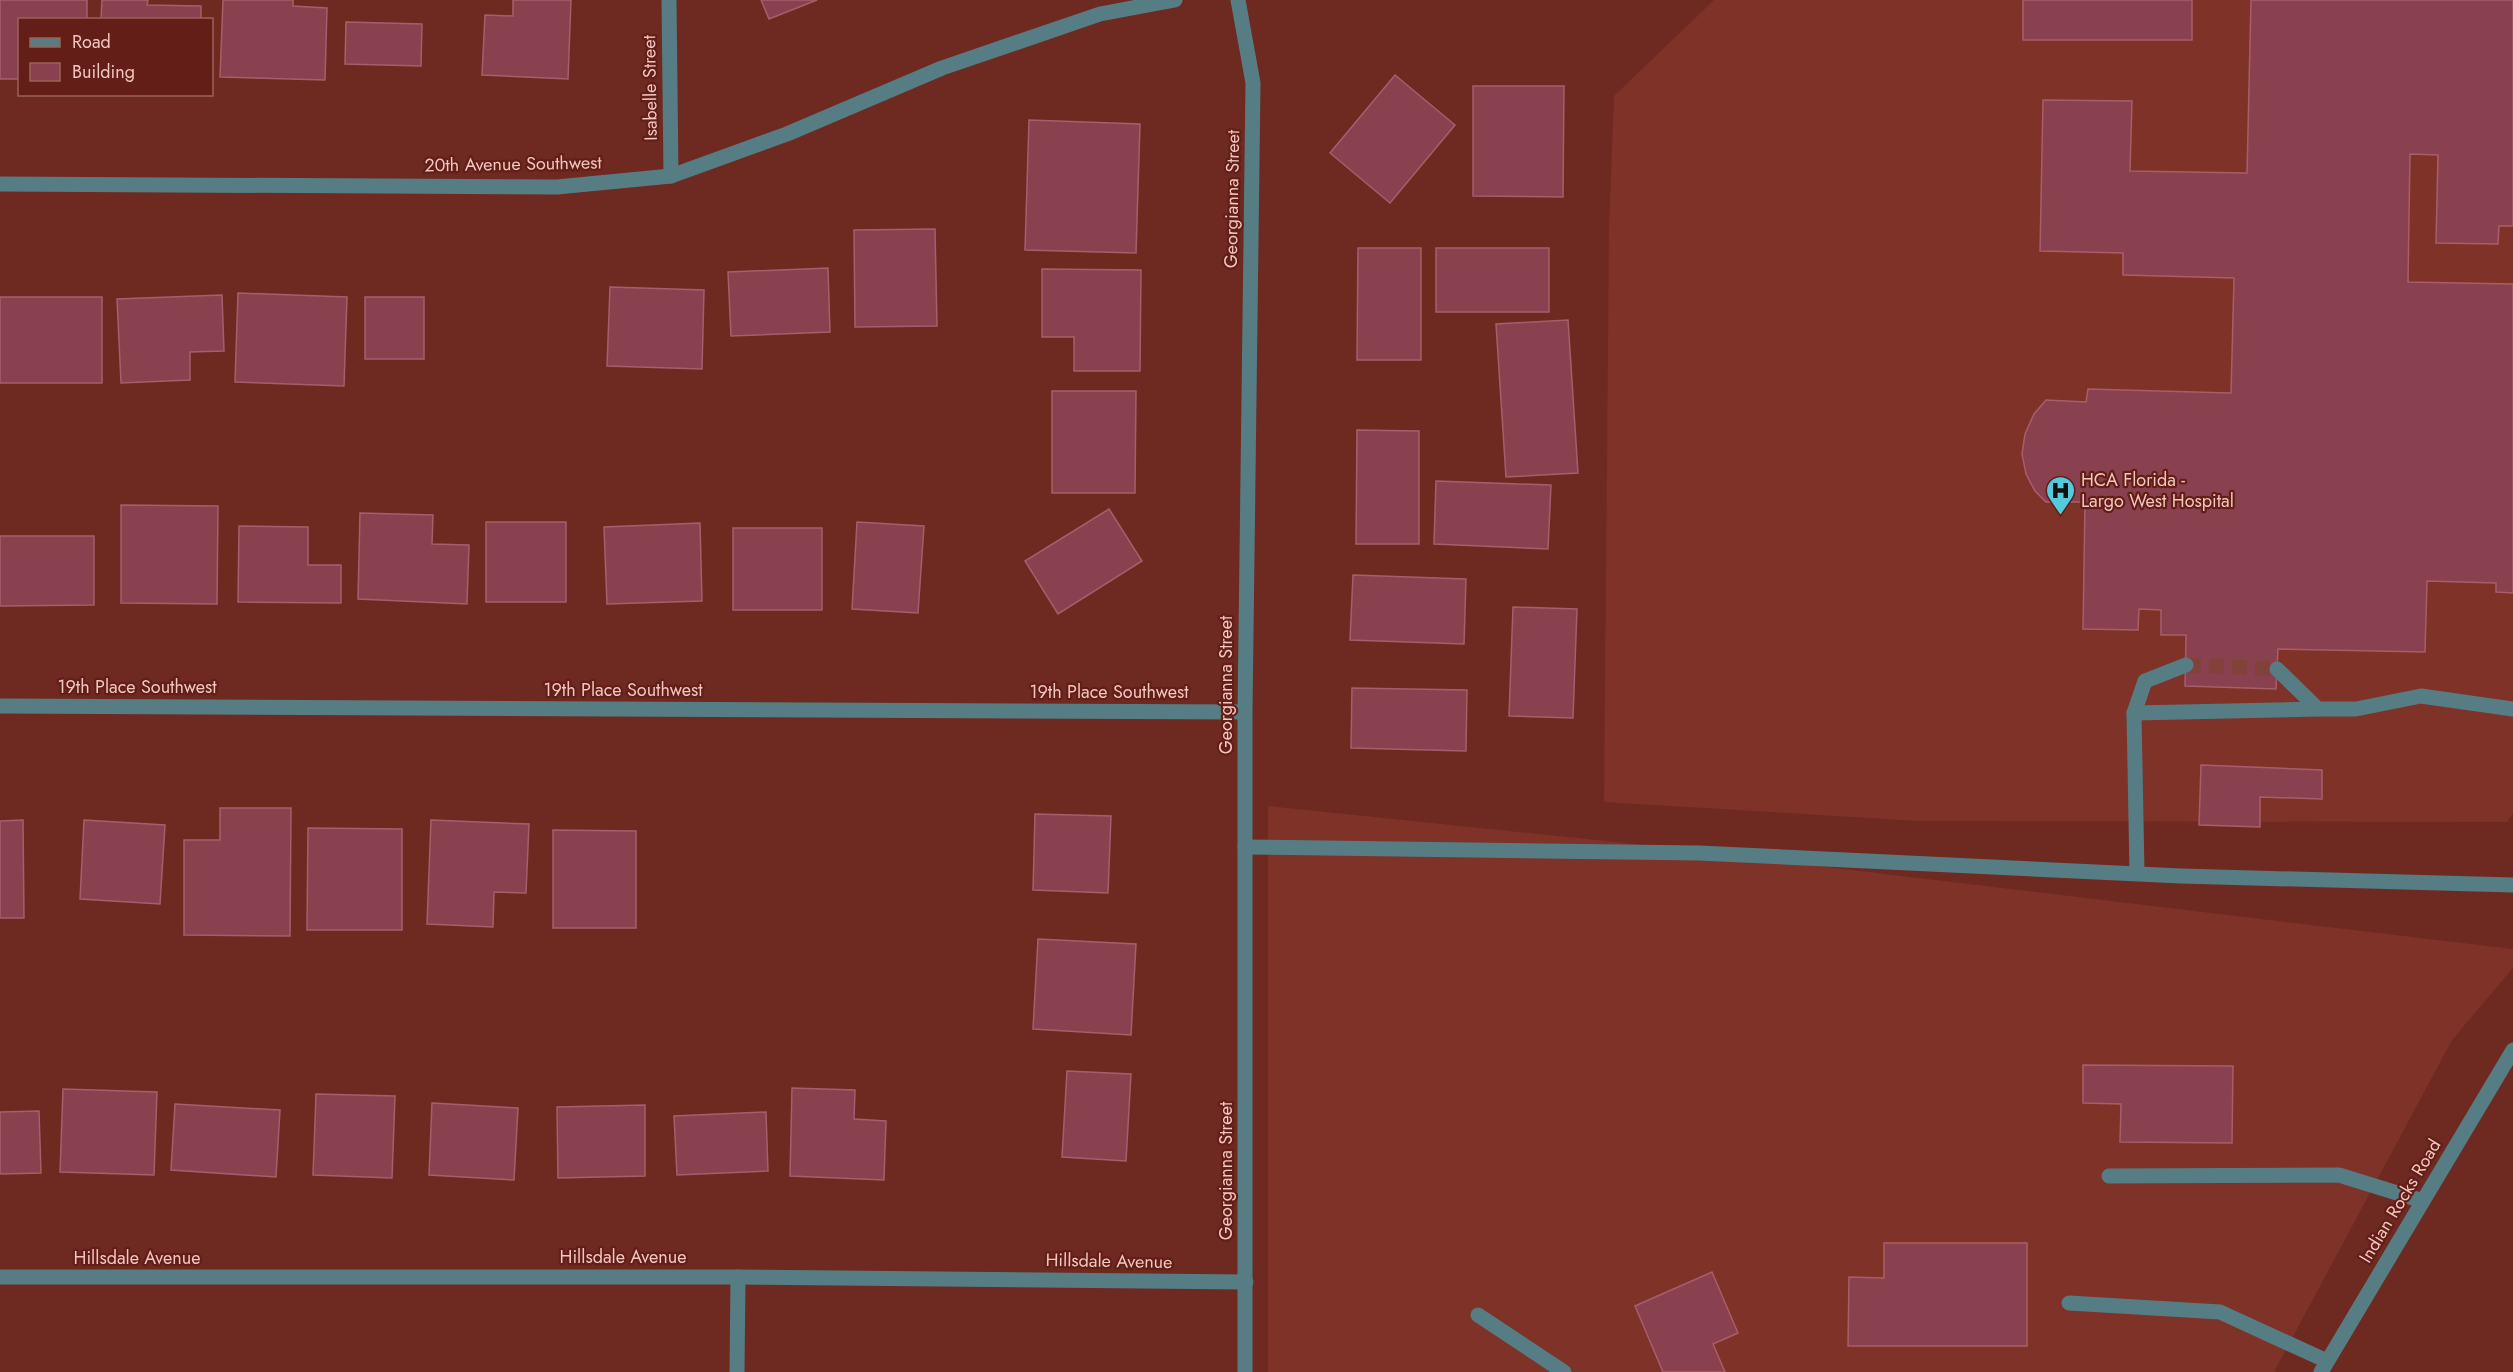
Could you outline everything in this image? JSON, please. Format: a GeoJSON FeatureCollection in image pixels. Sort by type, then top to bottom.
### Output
{"type":"FeatureCollection","features":[{"type":"Feature","properties":{"kind":"street","name":"Isabelle Street"},"geometry":{"type":"LineString","coordinates":[[669,0],[671,176]]}},
{"type":"Feature","properties":{"kind":"street","name":"20th Avenue Southwest"},"geometry":{"type":"LineString","coordinates":[[0,183],[556,187],[671,176],[787,134],[953,64],[1100,14],[1174,0]]}},
{"type":"Feature","properties":{"kind":"street","name":"Georgianna Street"},"geometry":{"type":"LineString","coordinates":[[1238,0],[1252,83],[1245,712],[1245,1372]]}},
{"type":"Feature","properties":{"kind":"street"},"geometry":{"type":"LineString","coordinates":[[2137,873],[2134,713],[2145,681],[2186,665]]}},
{"type":"Feature","properties":{"kind":"street"},"geometry":{"type":"LineString","coordinates":[[2277,669],[2318,708]]}},
{"type":"Feature","properties":{"kind":"street"},"geometry":{"type":"LineString","coordinates":[[2134,713],[2356,708],[2421,696],[2513,709]]}},
{"type":"Feature","properties":{"kind":"street","name":"19th Place Southwest"},"geometry":{"type":"LineString","coordinates":[[0,706],[1245,712]]}},
{"type":"Feature","properties":{"kind":"street"},"geometry":{"type":"LineString","coordinates":[[1245,847],[1699,853],[2137,873],[2513,885]]}},
{"type":"Feature","properties":{"kind":"street","name":"Indian Rocks Road"},"geometry":{"type":"LineString","coordinates":[[2324,1367],[2513,1050]]}},
{"type":"Feature","properties":{"kind":"street"},"geometry":{"type":"LineString","coordinates":[[2109,1176],[2339,1175],[2423,1201]]}},
{"type":"Feature","properties":{"kind":"street","name":"Hillsdale Avenue"},"geometry":{"type":"LineString","coordinates":[[0,1277],[738,1277],[1246,1282]]}},
{"type":"Feature","properties":{"kind":"street"},"geometry":{"type":"LineString","coordinates":[[737,1372],[738,1277]]}},
{"type":"Feature","properties":{"kind":"street"},"geometry":{"type":"LineString","coordinates":[[2069,1303],[2220,1312],[2324,1367]]}},
{"type":"Feature","properties":{"kind":"street"},"geometry":{"type":"LineString","coordinates":[[1478,1315],[1564,1372]]}},
{"type":"Feature","properties":{"kind":"shaded area","name":"HCA Florida - Largo West Hospital"},"geometry":{"type":"Polygon","coordinates":[[[1714,0],[2513,0],[2513,813],[2507,822],[1919,821],[1604,802],[1609,229],[1614,96],[1714,0]]]}},
{"type":"Feature","properties":{"kind":"shaded area"},"geometry":{"type":"Polygon","coordinates":[[[1268,806],[1616,842],[2513,949],[2513,968],[2452,1040],[2274,1372],[1268,1372],[1268,806]]]}},
{"type":"Feature","properties":{"kind":"building"},"geometry":{"type":"Polygon","coordinates":[[[0,0],[87,0],[87,18],[18,18],[18,79],[0,79],[0,0]]]}},
{"type":"Feature","properties":{"kind":"building"},"geometry":{"type":"Polygon","coordinates":[[[102,0],[148,0],[147,5],[201,6],[201,18],[101,18],[102,0]]]}},
{"type":"Feature","properties":{"kind":"building"},"geometry":{"type":"Polygon","coordinates":[[[223,0],[293,0],[293,6],[327,8],[325,80],[220,77],[223,0]]]}},
{"type":"Feature","properties":{"kind":"building"},"geometry":{"type":"Polygon","coordinates":[[[513,0],[571,0],[568,79],[482,75],[485,15],[513,16],[513,0]]]}},
{"type":"Feature","properties":{"kind":"building"},"geometry":{"type":"Polygon","coordinates":[[[761,0],[817,0],[769,19],[761,0]]]}},
{"type":"Feature","properties":{"kind":"building"},"geometry":{"type":"Polygon","coordinates":[[[2023,0],[2192,0],[2192,40],[2023,40],[2023,0]]]}},
{"type":"Feature","properties":{"kind":"building"},"geometry":{"type":"Polygon","coordinates":[[[2251,0],[2513,0],[2513,226],[2499,226],[2498,244],[2436,243],[2438,155],[2410,154],[2408,282],[2513,284],[2513,593],[2496,592],[2496,583],[2427,581],[2425,652],[2278,649],[2276,689],[2185,686],[2186,635],[2161,635],[2161,610],[2139,609],[2138,630],[2083,629],[2085,502],[2046,502],[2035,491],[2026,474],[2022,454],[2025,434],[2034,414],[2046,400],[2086,402],[2088,389],[2231,393],[2234,278],[2123,275],[2123,253],[2040,251],[2043,100],[2132,101],[2130,171],[2247,173],[2251,0]]]}},
{"type":"Feature","properties":{"kind":"building"},"geometry":{"type":"Polygon","coordinates":[[[346,22],[422,24],[421,66],[345,64],[346,22]]]}},
{"type":"Feature","properties":{"kind":"building"},"geometry":{"type":"Polygon","coordinates":[[[1395,75],[1455,125],[1390,203],[1330,153],[1395,75]]]}},
{"type":"Feature","properties":{"kind":"building"},"geometry":{"type":"Polygon","coordinates":[[[1473,86],[1564,86],[1563,197],[1473,196],[1473,86]]]}},
{"type":"Feature","properties":{"kind":"building"},"geometry":{"type":"Polygon","coordinates":[[[1029,120],[1140,124],[1136,253],[1025,250],[1029,120]]]}},
{"type":"Feature","properties":{"kind":"building"},"geometry":{"type":"Polygon","coordinates":[[[935,229],[937,326],[855,327],[854,230],[935,229]]]}},
{"type":"Feature","properties":{"kind":"building"},"geometry":{"type":"Polygon","coordinates":[[[1358,248],[1421,248],[1421,360],[1357,360],[1358,248]]]}},
{"type":"Feature","properties":{"kind":"building"},"geometry":{"type":"Polygon","coordinates":[[[1436,248],[1549,248],[1549,312],[1436,312],[1436,248]]]}},
{"type":"Feature","properties":{"kind":"building"},"geometry":{"type":"Polygon","coordinates":[[[828,268],[830,332],[731,336],[728,272],[828,268]]]}},
{"type":"Feature","properties":{"kind":"building"},"geometry":{"type":"Polygon","coordinates":[[[1042,269],[1141,270],[1140,371],[1074,371],[1074,337],[1042,337],[1042,269]]]}},
{"type":"Feature","properties":{"kind":"building"},"geometry":{"type":"Polygon","coordinates":[[[610,287],[704,290],[702,369],[607,366],[610,287]]]}},
{"type":"Feature","properties":{"kind":"building"},"geometry":{"type":"Polygon","coordinates":[[[238,293],[347,297],[344,386],[235,382],[238,293]]]}},
{"type":"Feature","properties":{"kind":"building"},"geometry":{"type":"Polygon","coordinates":[[[222,295],[224,351],[190,352],[190,380],[121,383],[117,299],[222,295]]]}},
{"type":"Feature","properties":{"kind":"building"},"geometry":{"type":"Polygon","coordinates":[[[0,297],[102,297],[102,383],[0,383],[0,297]]]}},
{"type":"Feature","properties":{"kind":"building"},"geometry":{"type":"Polygon","coordinates":[[[365,297],[424,297],[424,359],[365,359],[365,297]]]}},
{"type":"Feature","properties":{"kind":"building"},"geometry":{"type":"Polygon","coordinates":[[[1568,320],[1578,473],[1506,477],[1496,324],[1568,320]]]}},
{"type":"Feature","properties":{"kind":"building"},"geometry":{"type":"Polygon","coordinates":[[[1052,391],[1136,391],[1135,493],[1052,493],[1052,391]]]}},
{"type":"Feature","properties":{"kind":"building"},"geometry":{"type":"Polygon","coordinates":[[[1357,430],[1419,431],[1419,544],[1356,544],[1357,430]]]}},
{"type":"Feature","properties":{"kind":"building"},"geometry":{"type":"Polygon","coordinates":[[[1436,481],[1551,485],[1548,549],[1434,544],[1436,481]]]}},
{"type":"Feature","properties":{"kind":"building"},"geometry":{"type":"Polygon","coordinates":[[[121,505],[218,506],[217,604],[121,603],[121,505]]]}},
{"type":"Feature","properties":{"kind":"building"},"geometry":{"type":"Polygon","coordinates":[[[1109,509],[1142,561],[1058,614],[1025,561],[1109,509]]]}},
{"type":"Feature","properties":{"kind":"building"},"geometry":{"type":"Polygon","coordinates":[[[360,513],[433,515],[432,544],[469,545],[467,604],[358,599],[360,513]]]}},
{"type":"Feature","properties":{"kind":"building"},"geometry":{"type":"Polygon","coordinates":[[[486,522],[566,522],[566,602],[486,602],[486,522]]]}},
{"type":"Feature","properties":{"kind":"building"},"geometry":{"type":"Polygon","coordinates":[[[857,522],[924,526],[918,613],[852,609],[857,522]]]}},
{"type":"Feature","properties":{"kind":"building"},"geometry":{"type":"Polygon","coordinates":[[[700,523],[702,601],[607,604],[604,527],[700,523]]]}},
{"type":"Feature","properties":{"kind":"building"},"geometry":{"type":"Polygon","coordinates":[[[239,526],[308,527],[308,565],[341,565],[341,603],[238,602],[239,526]]]}},
{"type":"Feature","properties":{"kind":"building"},"geometry":{"type":"Polygon","coordinates":[[[733,528],[822,528],[822,610],[733,610],[733,528]]]}},
{"type":"Feature","properties":{"kind":"building"},"geometry":{"type":"Polygon","coordinates":[[[0,536],[94,536],[94,605],[0,606],[0,536]]]}},
{"type":"Feature","properties":{"kind":"building"},"geometry":{"type":"Polygon","coordinates":[[[1353,575],[1466,579],[1464,644],[1350,640],[1353,575]]]}},
{"type":"Feature","properties":{"kind":"building"},"geometry":{"type":"Polygon","coordinates":[[[1513,607],[1577,609],[1573,718],[1509,716],[1513,607]]]}},
{"type":"Feature","properties":{"kind":"building"},"geometry":{"type":"Polygon","coordinates":[[[1352,688],[1467,690],[1466,751],[1351,748],[1352,688]]]}},
{"type":"Feature","properties":{"kind":"building"},"geometry":{"type":"Polygon","coordinates":[[[2201,765],[2322,770],[2322,799],[2260,797],[2260,827],[2199,825],[2201,765]]]}},
{"type":"Feature","properties":{"kind":"building"},"geometry":{"type":"Polygon","coordinates":[[[220,808],[291,808],[290,936],[184,935],[184,840],[220,840],[220,808]]]}},
{"type":"Feature","properties":{"kind":"building"},"geometry":{"type":"Polygon","coordinates":[[[1035,814],[1111,816],[1108,893],[1033,890],[1035,814]]]}},
{"type":"Feature","properties":{"kind":"building"},"geometry":{"type":"Polygon","coordinates":[[[23,820],[24,918],[0,918],[0,821],[23,820]]]}},
{"type":"Feature","properties":{"kind":"building"},"geometry":{"type":"Polygon","coordinates":[[[84,820],[165,825],[160,904],[80,899],[84,820]]]}},
{"type":"Feature","properties":{"kind":"building"},"geometry":{"type":"Polygon","coordinates":[[[431,820],[529,824],[526,893],[494,892],[493,927],[427,924],[431,820]]]}},
{"type":"Feature","properties":{"kind":"building"},"geometry":{"type":"Polygon","coordinates":[[[308,828],[402,829],[402,930],[307,930],[308,828]]]}},
{"type":"Feature","properties":{"kind":"building"},"geometry":{"type":"Polygon","coordinates":[[[553,830],[636,831],[636,928],[553,928],[553,830]]]}},
{"type":"Feature","properties":{"kind":"building"},"geometry":{"type":"Polygon","coordinates":[[[1038,939],[1136,944],[1131,1035],[1033,1029],[1038,939]]]}},
{"type":"Feature","properties":{"kind":"building"},"geometry":{"type":"Polygon","coordinates":[[[2083,1065],[2233,1066],[2232,1143],[2120,1142],[2121,1104],[2083,1103],[2083,1065]]]}},
{"type":"Feature","properties":{"kind":"building"},"geometry":{"type":"Polygon","coordinates":[[[1067,1071],[1131,1074],[1126,1161],[1062,1157],[1067,1071]]]}},
{"type":"Feature","properties":{"kind":"building"},"geometry":{"type":"Polygon","coordinates":[[[792,1088],[855,1090],[854,1119],[886,1121],[884,1180],[790,1176],[792,1088]]]}},
{"type":"Feature","properties":{"kind":"building"},"geometry":{"type":"Polygon","coordinates":[[[63,1089],[157,1092],[154,1175],[60,1172],[63,1089]]]}},
{"type":"Feature","properties":{"kind":"building"},"geometry":{"type":"Polygon","coordinates":[[[316,1094],[395,1096],[392,1178],[313,1175],[316,1094]]]}},
{"type":"Feature","properties":{"kind":"building"},"geometry":{"type":"Polygon","coordinates":[[[432,1103],[518,1108],[514,1180],[429,1175],[432,1103]]]}},
{"type":"Feature","properties":{"kind":"building"},"geometry":{"type":"Polygon","coordinates":[[[175,1104],[280,1110],[276,1177],[171,1170],[175,1104]]]}},
{"type":"Feature","properties":{"kind":"building"},"geometry":{"type":"Polygon","coordinates":[[[645,1105],[645,1176],[558,1178],[557,1107],[645,1105]]]}},
{"type":"Feature","properties":{"kind":"building"},"geometry":{"type":"Polygon","coordinates":[[[39,1111],[41,1173],[0,1174],[0,1112],[39,1111]]]}},
{"type":"Feature","properties":{"kind":"building"},"geometry":{"type":"Polygon","coordinates":[[[766,1112],[768,1171],[677,1175],[674,1116],[766,1112]]]}},
{"type":"Feature","properties":{"kind":"building"},"geometry":{"type":"Polygon","coordinates":[[[1884,1243],[2027,1243],[2027,1346],[1848,1346],[1849,1277],[1884,1278],[1884,1243]]]}},
{"type":"Feature","properties":{"kind":"building"},"geometry":{"type":"Polygon","coordinates":[[[1712,1272],[1738,1333],[1713,1344],[1725,1372],[1663,1372],[1635,1306],[1712,1272]]]}},
{"type":"Feature","properties":{"kind":"tunnel"},"geometry":{"type":"LineString","coordinates":[[2186,665],[2277,669]]}},
{"type":"Feature","properties":{"kind":"place","name":"HCA Florida - Largo West Hospital"},"geometry":{"type":"Point","coordinates":[2060,516]}}]}
